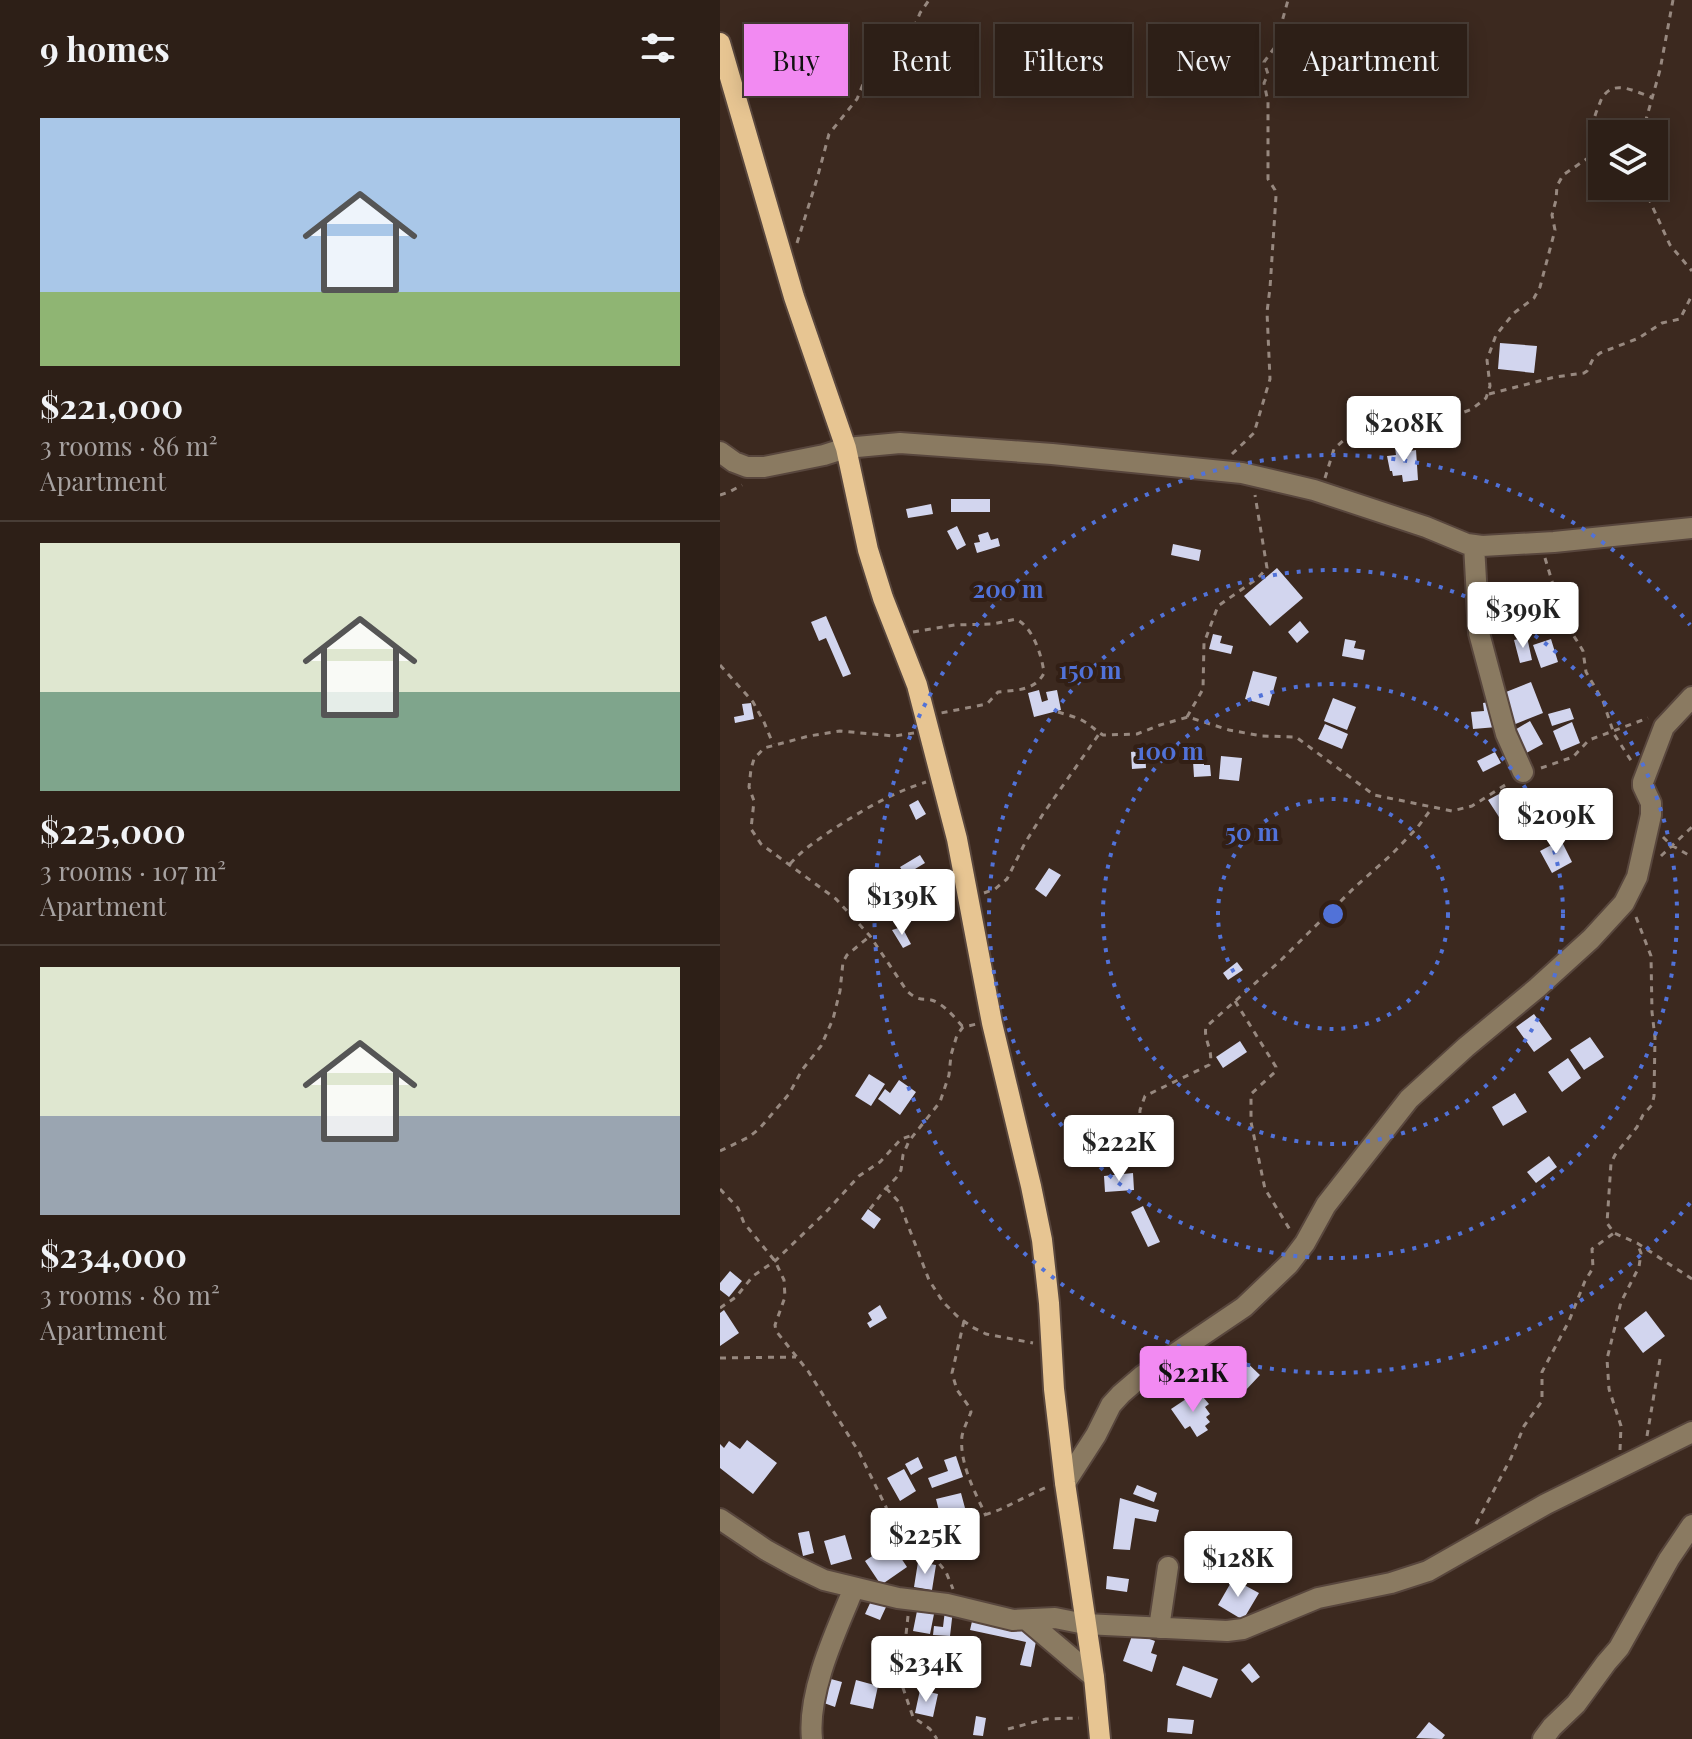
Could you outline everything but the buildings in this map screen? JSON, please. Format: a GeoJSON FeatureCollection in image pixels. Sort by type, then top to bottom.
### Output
{"type":"FeatureCollection","features":[{"type":"Feature","properties":{"kind":"main road"},"geometry":{"type":"LineString","coordinates":[[720,43],[794,297],[846,448],[868,550],[897,635],[909,660],[957,839],[992,1023],[1042,1240],[1054,1389],[1099,1729]]}},
{"type":"Feature","properties":{"kind":"street"},"geometry":{"type":"LineString","coordinates":[[720,452],[747,467],[764,467],[846,448],[900,443],[1215,470],[1252,475],[1322,493],[1482,546],[1692,528]]}},
{"type":"Feature","properties":{"kind":"street"},"geometry":{"type":"LineString","coordinates":[[1474,545],[1481,643],[1506,734],[1523,772]]}},
{"type":"Feature","properties":{"kind":"street"},"geometry":{"type":"LineString","coordinates":[[1065,1481],[1096,1435],[1111,1405],[1121,1394],[1142,1376],[1244,1307],[1289,1264],[1326,1205],[1409,1099],[1591,939],[1624,903],[1637,877],[1652,807],[1643,782],[1664,727],[1692,697]]}},
{"type":"Feature","properties":{"kind":"street"},"geometry":{"type":"LineString","coordinates":[[720,1519],[795,1566],[824,1580],[854,1588],[961,1607],[1003,1619],[1028,1621],[1055,1618],[1085,1624],[1227,1631],[1243,1629],[1318,1598],[1391,1583],[1428,1571],[1546,1504],[1692,1432]]}},
{"type":"Feature","properties":{"kind":"street"},"geometry":{"type":"LineString","coordinates":[[1543,1739],[1576,1704],[1619,1648],[1669,1559],[1692,1525]]}},
{"type":"Feature","properties":{"kind":"street"},"geometry":{"type":"LineString","coordinates":[[1159,1628],[1168,1567]]}},
{"type":"Feature","properties":{"kind":"street"},"geometry":{"type":"LineString","coordinates":[[812,1739],[812,1716],[827,1655],[854,1588]]}},
{"type":"Feature","properties":{"kind":"street"},"geometry":{"type":"LineString","coordinates":[[1028,1621],[1094,1677]]}},
{"type":"Feature","properties":{"kind":"path"},"geometry":{"type":"LineString","coordinates":[[796,245],[829,134],[857,99],[868,72],[901,46],[929,0]]}},
{"type":"Feature","properties":{"kind":"path"},"geometry":{"type":"LineString","coordinates":[[1215,470],[1254,433],[1270,379],[1267,312],[1276,196],[1268,179],[1268,102],[1264,83],[1268,74],[1264,62],[1275,47],[1288,0]]}},
{"type":"Feature","properties":{"kind":"path"},"geometry":{"type":"LineString","coordinates":[[1645,120],[1660,70],[1673,0]]}},
{"type":"Feature","properties":{"kind":"path"},"geometry":{"type":"LineString","coordinates":[[1489,394],[1487,360],[1496,335],[1514,313],[1537,295],[1555,230],[1552,215],[1557,186],[1563,175],[1591,156],[1593,123],[1605,93],[1618,88],[1651,97]]}},
{"type":"Feature","properties":{"kind":"path"},"geometry":{"type":"LineString","coordinates":[[1649,200],[1670,245],[1692,271]]}},
{"type":"Feature","properties":{"kind":"path"},"geometry":{"type":"LineString","coordinates":[[1322,493],[1334,449],[1344,440],[1431,425],[1472,409],[1489,394],[1584,373],[1600,353],[1639,338],[1662,323],[1680,319],[1692,295]]}},
{"type":"Feature","properties":{"kind":"path"},"geometry":{"type":"LineString","coordinates":[[1187,717],[1203,689],[1204,643],[1218,606],[1267,568],[1252,475]]}},
{"type":"Feature","properties":{"kind":"path"},"geometry":{"type":"LineString","coordinates":[[1540,543],[1564,621],[1583,651],[1586,672],[1603,701],[1613,731],[1643,782]]}},
{"type":"Feature","properties":{"kind":"path"},"geometry":{"type":"LineString","coordinates":[[897,635],[1016,619],[1026,626],[1039,653],[1044,673],[1041,680],[1031,687],[999,691],[987,704],[946,711],[928,725],[894,736],[840,731],[773,745],[760,752],[751,769],[749,787],[754,801],[751,829],[761,844],[836,899],[870,936],[907,991],[918,999],[938,1003],[963,1027]]}},
{"type":"Feature","properties":{"kind":"path"},"geometry":{"type":"LineString","coordinates":[[720,665],[753,702],[773,745]]}},
{"type":"Feature","properties":{"kind":"path"},"geometry":{"type":"LineString","coordinates":[[1058,712],[1089,724],[1099,734],[1137,734],[1187,717],[1240,732],[1296,737],[1374,795],[1452,811],[1472,806],[1523,772],[1568,760],[1589,740],[1648,718],[1677,712]]}},
{"type":"Feature","properties":{"kind":"path"},"geometry":{"type":"LineString","coordinates":[[969,898],[995,889],[1007,879],[1043,814],[1099,734]]}},
{"type":"Feature","properties":{"kind":"path"},"geometry":{"type":"LineString","coordinates":[[790,864],[801,851],[878,801],[942,777]]}},
{"type":"Feature","properties":{"kind":"path"},"geometry":{"type":"LineString","coordinates":[[1652,807],[1662,835],[1671,845],[1692,857]]}},
{"type":"Feature","properties":{"kind":"path"},"geometry":{"type":"LineString","coordinates":[[1138,1161],[1140,1110],[1145,1096],[1210,1063],[1205,1029],[1390,856],[1432,808]]}},
{"type":"Feature","properties":{"kind":"path"},"geometry":{"type":"LineString","coordinates":[[1671,845],[1692,827]]}},
{"type":"Feature","properties":{"kind":"path"},"geometry":{"type":"LineString","coordinates":[[1634,910],[1651,956],[1654,1096],[1652,1105],[1611,1163],[1606,1220],[1614,1233],[1637,1243],[1692,1279]]}},
{"type":"Feature","properties":{"kind":"path"},"geometry":{"type":"LineString","coordinates":[[720,1151],[760,1128],[789,1094],[802,1070],[821,1046],[833,1019],[843,962],[870,936]]}},
{"type":"Feature","properties":{"kind":"path"},"geometry":{"type":"LineString","coordinates":[[1235,1001],[1276,1067],[1275,1072],[1251,1094],[1251,1122],[1265,1189],[1293,1234],[1299,1252]]}},
{"type":"Feature","properties":{"kind":"path"},"geometry":{"type":"LineString","coordinates":[[870,1209],[901,1170],[906,1146],[940,1102],[949,1075],[954,1040],[963,1027],[992,1023]]}},
{"type":"Feature","properties":{"kind":"path"},"geometry":{"type":"LineString","coordinates":[[720,1308],[736,1297],[753,1276],[775,1261],[826,1212],[854,1179],[880,1162],[901,1139],[913,1135]]}},
{"type":"Feature","properties":{"kind":"path"},"geometry":{"type":"LineString","coordinates":[[886,1188],[899,1202],[929,1280],[943,1302],[964,1321],[986,1334],[1052,1349]]}},
{"type":"Feature","properties":{"kind":"path"},"geometry":{"type":"LineString","coordinates":[[720,1189],[738,1208],[749,1231],[775,1261],[785,1284],[785,1297],[775,1328],[808,1371],[859,1452],[895,1531],[905,1544],[934,1557],[946,1572],[961,1607]]}},
{"type":"Feature","properties":{"kind":"path"},"geometry":{"type":"LineString","coordinates":[[1462,1552],[1467,1537],[1498,1485],[1524,1426],[1542,1401],[1543,1367],[1569,1321],[1593,1268],[1591,1249],[1614,1233]]}},
{"type":"Feature","properties":{"kind":"path"},"geometry":{"type":"LineString","coordinates":[[1637,1243],[1641,1253],[1639,1267],[1621,1302],[1607,1359],[1609,1389],[1621,1426],[1620,1449],[1636,1460],[1660,1359]]}},
{"type":"Feature","properties":{"kind":"path"},"geometry":{"type":"LineString","coordinates":[[964,1321],[952,1373],[957,1390],[971,1412],[962,1434],[962,1445],[972,1484],[986,1516]]}},
{"type":"Feature","properties":{"kind":"path"},"geometry":{"type":"LineString","coordinates":[[720,1358],[797,1357]]}},
{"type":"Feature","properties":{"kind":"path"},"geometry":{"type":"LineString","coordinates":[[934,1557],[934,1545],[948,1529],[1065,1481]]}},
{"type":"Feature","properties":{"kind":"path"},"geometry":{"type":"LineString","coordinates":[[910,1600],[903,1688],[913,1717],[930,1729],[937,1739]]}},
{"type":"Feature","properties":{"kind":"path"},"geometry":{"type":"LineString","coordinates":[[1008,1729],[1046,1719],[1069,1718],[1099,1729]]}}]}
